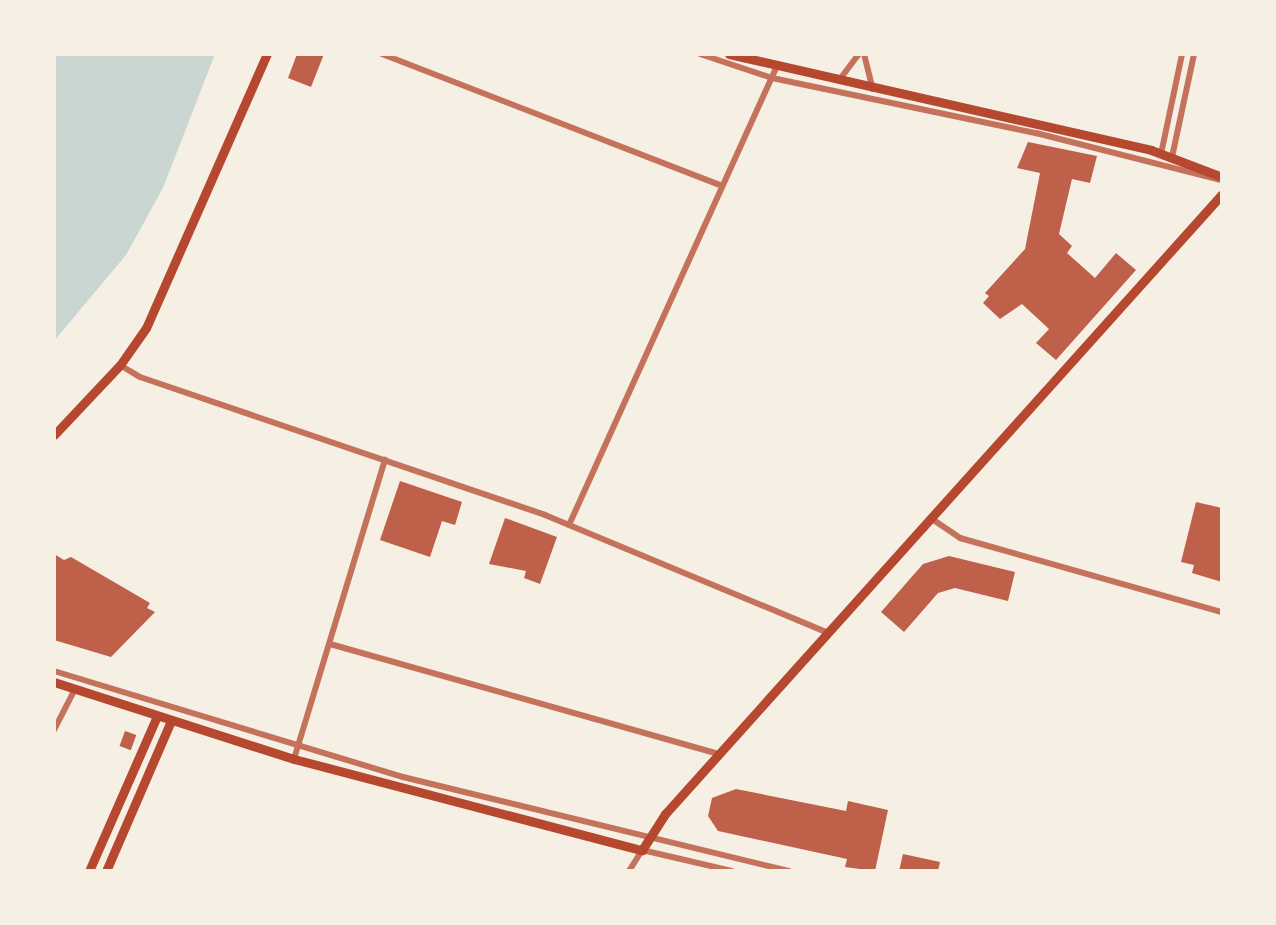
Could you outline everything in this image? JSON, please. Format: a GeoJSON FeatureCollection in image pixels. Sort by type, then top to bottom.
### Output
{"type":"FeatureCollection","features":[{"type":"Feature","properties":{"kind":"main road"},"geometry":{"type":"LineString","coordinates":[[54,435],[120,365],[146,328],[267,54]]}},
{"type":"Feature","properties":{"kind":"main road"},"geometry":{"type":"LineString","coordinates":[[729,54],[774,73],[839,80],[1161,154],[1222,178]]}},
{"type":"Feature","properties":{"kind":"main road"},"geometry":{"type":"LineString","coordinates":[[54,682],[294,759],[642,850],[719,754],[1222,194]]}},
{"type":"Feature","properties":{"kind":"main road"},"geometry":{"type":"LineString","coordinates":[[89,871],[157,716]]}},
{"type":"Feature","properties":{"kind":"main road"},"geometry":{"type":"LineString","coordinates":[[106,871],[171,721]]}},
{"type":"Feature","properties":{"kind":"street"},"geometry":{"type":"LineString","coordinates":[[382,54],[720,185]]}},
{"type":"Feature","properties":{"kind":"street"},"geometry":{"type":"LineString","coordinates":[[700,54],[1222,178]]}},
{"type":"Feature","properties":{"kind":"street"},"geometry":{"type":"LineString","coordinates":[[839,80],[862,54]]}},
{"type":"Feature","properties":{"kind":"street"},"geometry":{"type":"LineString","coordinates":[[862,54],[873,89]]}},
{"type":"Feature","properties":{"kind":"street"},"geometry":{"type":"LineString","coordinates":[[1161,154],[1182,54]]}},
{"type":"Feature","properties":{"kind":"street"},"geometry":{"type":"LineString","coordinates":[[1172,157],[1194,54]]}},
{"type":"Feature","properties":{"kind":"street"},"geometry":{"type":"LineString","coordinates":[[569,525],[720,185],[774,73]]}},
{"type":"Feature","properties":{"kind":"street"},"geometry":{"type":"LineString","coordinates":[[120,365],[140,377],[569,525],[829,633]]}},
{"type":"Feature","properties":{"kind":"street"},"geometry":{"type":"LineString","coordinates":[[294,759],[385,460]]}},
{"type":"Feature","properties":{"kind":"street"},"geometry":{"type":"LineString","coordinates":[[932,519],[960,538],[1222,612]]}},
{"type":"Feature","properties":{"kind":"street"},"geometry":{"type":"LineString","coordinates":[[330,644],[719,754]]}},
{"type":"Feature","properties":{"kind":"street"},"geometry":{"type":"LineString","coordinates":[[54,671],[298,747],[648,840],[790,871]]}},
{"type":"Feature","properties":{"kind":"street"},"geometry":{"type":"LineString","coordinates":[[54,730],[75,689]]}},
{"type":"Feature","properties":{"kind":"street"},"geometry":{"type":"LineString","coordinates":[[157,716],[168,706]]}},
{"type":"Feature","properties":{"kind":"street"},"geometry":{"type":"LineString","coordinates":[[629,871],[642,850],[732,871]]}},
{"type":"Feature","properties":{"kind":"shaded area"},"geometry":{"type":"Polygon","coordinates":[[[54,54],[215,54],[163,188],[126,255],[54,341],[54,54]]]}},
{"type":"Feature","properties":{"kind":"building"},"geometry":{"type":"Polygon","coordinates":[[[297,54],[324,54],[311,87],[288,78],[297,54]]]}},
{"type":"Feature","properties":{"kind":"building"},"geometry":{"type":"Polygon","coordinates":[[[1028,142],[1097,156],[1090,183],[1072,179],[1059,234],[1072,246],[1067,253],[1095,278],[1116,253],[1136,270],[1056,360],[1036,343],[1049,329],[1022,304],[1000,319],[983,303],[989,296],[985,293],[1025,249],[1040,173],[1017,168],[1028,142]]]}},
{"type":"Feature","properties":{"kind":"building"},"geometry":{"type":"Polygon","coordinates":[[[400,481],[462,502],[455,525],[442,521],[430,557],[380,540],[400,481]]]}},
{"type":"Feature","properties":{"kind":"building"},"geometry":{"type":"Polygon","coordinates":[[[1196,502],[1222,508],[1222,582],[1192,573],[1194,565],[1181,562],[1196,502]]]}},
{"type":"Feature","properties":{"kind":"building"},"geometry":{"type":"Polygon","coordinates":[[[505,518],[557,537],[540,584],[524,578],[526,571],[489,564],[505,518]]]}},
{"type":"Feature","properties":{"kind":"building"},"geometry":{"type":"Polygon","coordinates":[[[54,554],[64,560],[71,557],[150,603],[147,608],[155,612],[111,657],[54,640],[54,554]]]}},
{"type":"Feature","properties":{"kind":"building"},"geometry":{"type":"Polygon","coordinates":[[[949,556],[1015,572],[1008,601],[955,588],[938,593],[904,632],[881,612],[923,564],[949,556]]]}},
{"type":"Feature","properties":{"kind":"building"},"geometry":{"type":"Polygon","coordinates":[[[125,731],[136,735],[131,750],[120,746],[125,731]]]}},
{"type":"Feature","properties":{"kind":"building"},"geometry":{"type":"Polygon","coordinates":[[[736,789],[846,811],[848,801],[888,810],[875,871],[845,867],[847,859],[718,831],[708,816],[712,798],[736,789]]]}},
{"type":"Feature","properties":{"kind":"building"},"geometry":{"type":"Polygon","coordinates":[[[903,854],[940,862],[938,871],[899,871],[903,854]]]}}]}
